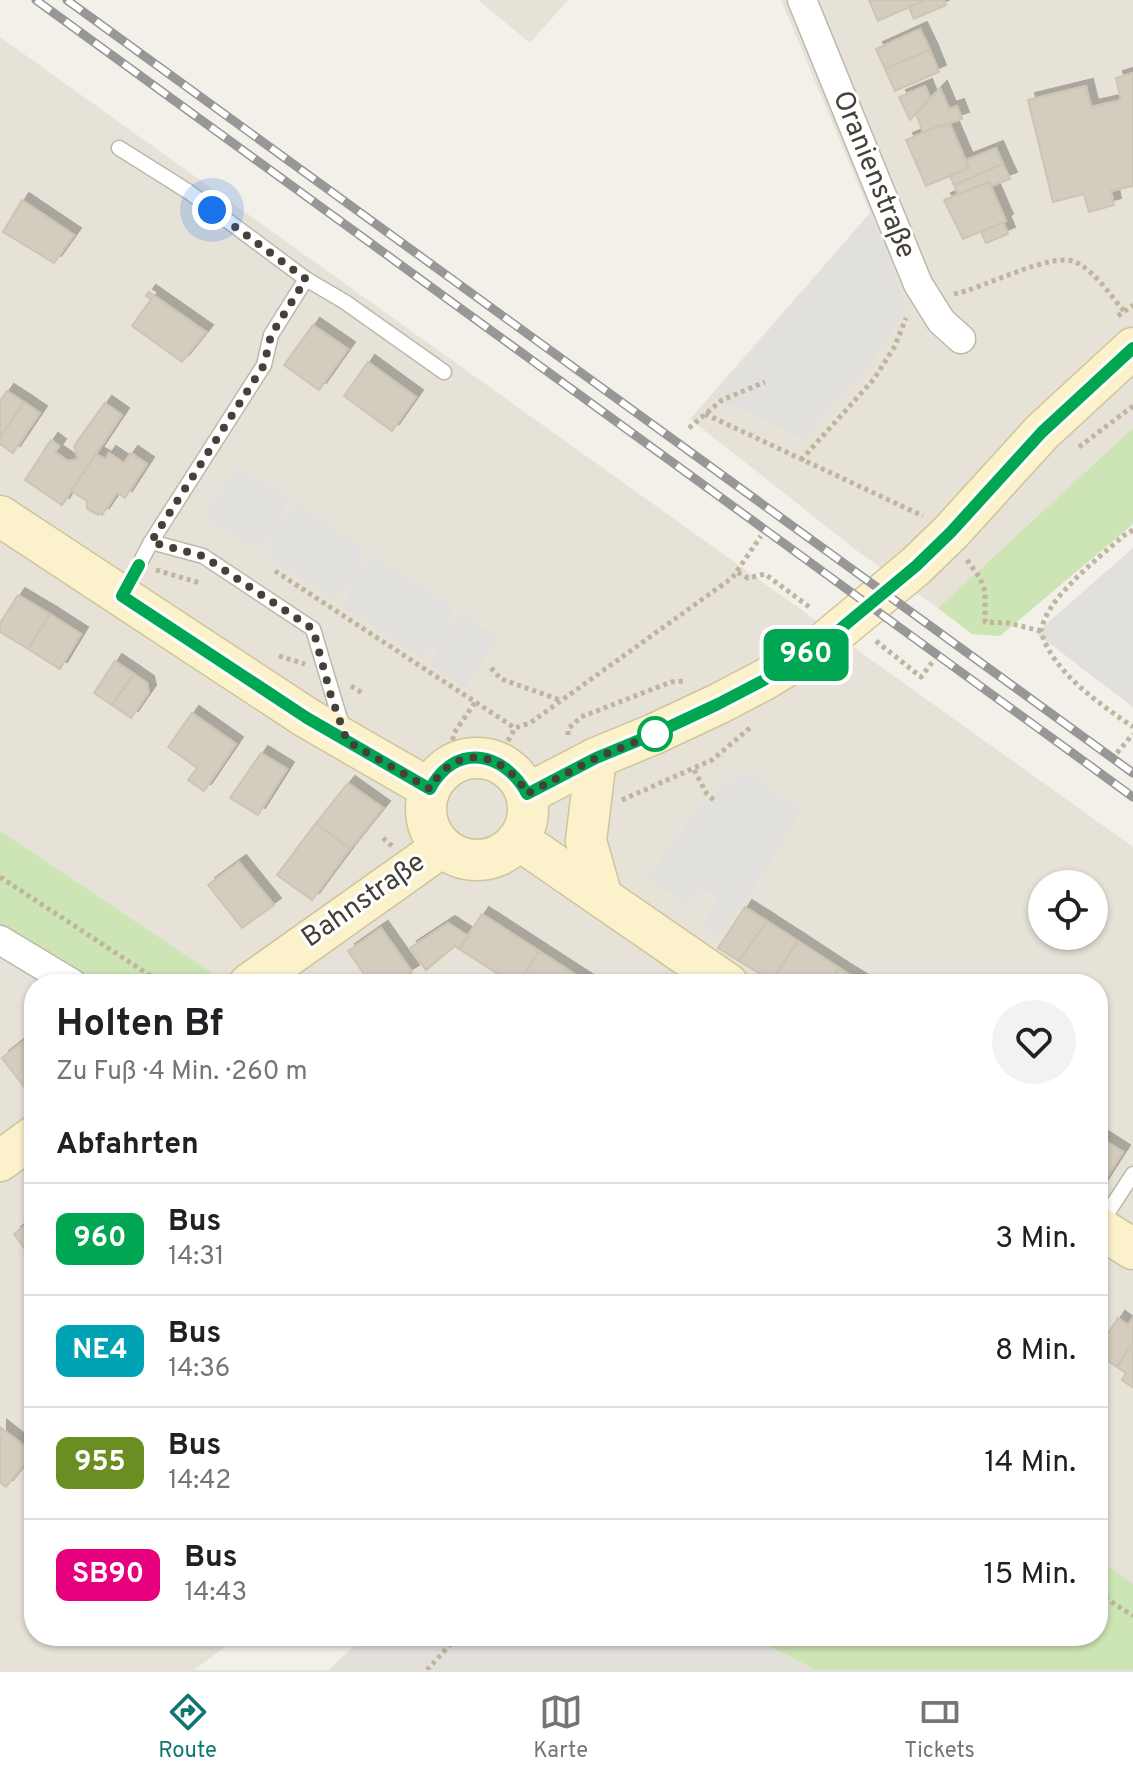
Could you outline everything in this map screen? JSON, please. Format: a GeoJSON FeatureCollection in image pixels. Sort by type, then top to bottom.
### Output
{"type":"FeatureCollection","features":[{"type":"Feature","properties":{"kind":"main road"},"geometry":{"type":"LineString","coordinates":[[527,794],[596,758],[654,734],[764,680],[849,624],[925,558],[1042,432],[1128,330]]}},
{"type":"Feature","properties":{"kind":"main road"},"geometry":{"type":"LineString","coordinates":[[0,516],[131,580],[257,685],[430,789]]}},
{"type":"Feature","properties":{"kind":"main road"},"geometry":{"type":"LineString","coordinates":[[480,758],[502,764],[517,778],[527,794],[527,820],[519,840],[506,852],[481,860],[457,856],[442,847],[427,824],[426,801],[430,789],[451,765],[480,758]]}},
{"type":"Feature","properties":{"kind":"main road"},"geometry":{"type":"LineString","coordinates":[[596,758],[586,841],[602,897]]}},
{"type":"Feature","properties":{"kind":"main road"},"geometry":{"type":"LineString","coordinates":[[519,840],[714,974]]}},
{"type":"Feature","properties":{"kind":"main road","name":"Bahnstraße"},"geometry":{"type":"LineString","coordinates":[[263,974],[442,847]]}},
{"type":"Feature","properties":{"kind":"main road"},"geometry":{"type":"LineString","coordinates":[[0,1161],[24,1143]]}},
{"type":"Feature","properties":{"kind":"main road"},"geometry":{"type":"LineString","coordinates":[[1108,1233],[1133,1249]]}},
{"type":"Feature","properties":{"kind":"street","name":"Oranienstraße"},"geometry":{"type":"LineString","coordinates":[[802,0],[924,296],[941,321],[961,339]]}},
{"type":"Feature","properties":{"kind":"street"},"geometry":{"type":"LineString","coordinates":[[0,940],[56,974]]}},
{"type":"Feature","properties":{"kind":"lane"},"geometry":{"type":"LineString","coordinates":[[119,148],[189,192],[306,279],[345,302],[444,372]]}},
{"type":"Feature","properties":{"kind":"lane"},"geometry":{"type":"LineString","coordinates":[[131,580],[151,542],[264,365],[271,335],[306,279]]}},
{"type":"Feature","properties":{"kind":"lane"},"geometry":{"type":"LineString","coordinates":[[151,542],[203,556],[313,629],[347,741]]}},
{"type":"Feature","properties":{"kind":"lane"},"geometry":{"type":"LineString","coordinates":[[1108,1212],[1133,1174]]}},
{"type":"Feature","properties":{"kind":"path"},"geometry":{"type":"LineString","coordinates":[[801,460],[874,379],[895,346],[906,318],[924,296],[958,293],[1051,261],[1073,261],[1096,278],[1128,330]]}},
{"type":"Feature","properties":{"kind":"path"},"geometry":{"type":"LineString","coordinates":[[689,428],[722,400],[765,382]]}},
{"type":"Feature","properties":{"kind":"path"},"geometry":{"type":"LineString","coordinates":[[705,414],[924,517]]}},
{"type":"Feature","properties":{"kind":"path"},"geometry":{"type":"LineString","coordinates":[[1133,530],[1047,611],[1041,631],[1051,655],[1069,675],[1133,727]]}},
{"type":"Feature","properties":{"kind":"path"},"geometry":{"type":"LineString","coordinates":[[504,748],[515,728],[530,723],[732,578],[761,536]]}},
{"type":"Feature","properties":{"kind":"path"},"geometry":{"type":"LineString","coordinates":[[967,559],[987,599],[985,622],[1008,623],[1041,631]]}},
{"type":"Feature","properties":{"kind":"path"},"geometry":{"type":"LineString","coordinates":[[275,571],[515,728]]}},
{"type":"Feature","properties":{"kind":"path"},"geometry":{"type":"LineString","coordinates":[[737,572],[748,578],[765,574],[811,609]]}},
{"type":"Feature","properties":{"kind":"path"},"geometry":{"type":"LineString","coordinates":[[131,580],[200,583]]}},
{"type":"Feature","properties":{"kind":"path"},"geometry":{"type":"LineString","coordinates":[[875,640],[921,677],[934,660]]}},
{"type":"Feature","properties":{"kind":"path"},"geometry":{"type":"LineString","coordinates":[[491,668],[501,679],[561,700]]}},
{"type":"Feature","properties":{"kind":"path"},"geometry":{"type":"LineString","coordinates":[[568,729],[581,717],[671,682],[698,680]]}},
{"type":"Feature","properties":{"kind":"path"},"geometry":{"type":"LineString","coordinates":[[451,748],[454,733],[476,701]]}},
{"type":"Feature","properties":{"kind":"path"},"geometry":{"type":"LineString","coordinates":[[622,701],[627,712]]}},
{"type":"Feature","properties":{"kind":"path"},"geometry":{"type":"LineString","coordinates":[[1117,753],[1133,734]]}},
{"type":"Feature","properties":{"kind":"path"},"geometry":{"type":"LineString","coordinates":[[673,767],[677,777]]}},
{"type":"Feature","properties":{"kind":"path"},"geometry":{"type":"LineString","coordinates":[[694,770],[707,794],[716,802]]}},
{"type":"Feature","properties":{"kind":"path"},"geometry":{"type":"LineString","coordinates":[[0,877],[148,974]]}},
{"type":"Feature","properties":{"kind":"path"},"geometry":{"type":"LineString","coordinates":[[1108,1600],[1133,1616]]}},
{"type":"Feature","properties":{"kind":"path"},"geometry":{"type":"LineString","coordinates":[[427,1670],[449,1646]]}},
{"type":"Feature","properties":{"kind":"shaded area"},"geometry":{"type":"Polygon","coordinates":[[[478,0],[568,0],[530,43],[478,0]]]}},
{"type":"Feature","properties":{"kind":"shaded area"},"geometry":{"type":"Polygon","coordinates":[[[781,0],[1133,0],[1133,428],[938,608],[860,553],[690,419],[870,213],[781,0]]]}},
{"type":"Feature","properties":{"kind":"shaded area"},"geometry":{"type":"Polygon","coordinates":[[[0,37],[1133,847],[1133,1589],[1108,1573],[1108,974],[186,974],[0,854],[0,37]]]}},
{"type":"Feature","properties":{"kind":"shaded area"},"geometry":{"type":"Polygon","coordinates":[[[870,213],[885,246],[905,310],[870,366],[804,439],[714,397],[870,213]]]}},
{"type":"Feature","properties":{"kind":"shaded area"},"geometry":{"type":"Polygon","coordinates":[[[237,465],[290,499],[280,515],[286,520],[297,503],[367,549],[357,564],[364,570],[375,555],[455,607],[445,623],[452,628],[462,613],[498,637],[465,688],[428,663],[437,649],[431,644],[421,658],[342,606],[352,591],[343,586],[334,600],[265,555],[275,541],[266,535],[256,549],[203,515],[237,465]]]}},
{"type":"Feature","properties":{"kind":"shaded area"},"geometry":{"type":"Polygon","coordinates":[[[1133,548],[1133,707],[1036,633],[1133,548]]]}},
{"type":"Feature","properties":{"kind":"shaded area"},"geometry":{"type":"Polygon","coordinates":[[[744,770],[803,811],[720,938],[701,926],[717,898],[701,888],[688,906],[647,878],[703,802],[744,770]]]}},
{"type":"Feature","properties":{"kind":"shaded area"},"geometry":{"type":"Polygon","coordinates":[[[0,901],[135,974],[24,974],[24,1646],[226,1646],[194,1670],[0,1670],[0,901]]]}},
{"type":"Feature","properties":{"kind":"shaded area"},"geometry":{"type":"Polygon","coordinates":[[[354,1646],[771,1646],[815,1670],[329,1670],[354,1646]]]}},
{"type":"Feature","properties":{"kind":"green space"},"geometry":{"type":"Polygon","coordinates":[[[1133,428],[1133,524],[1000,636],[972,634],[938,608],[1133,428]]]}},
{"type":"Feature","properties":{"kind":"green space"},"geometry":{"type":"Polygon","coordinates":[[[0,831],[212,973],[67,974],[0,931],[0,831]]]}},
{"type":"Feature","properties":{"kind":"green space"},"geometry":{"type":"Polygon","coordinates":[[[1108,1566],[1133,1584],[1133,1670],[815,1670],[771,1646],[1108,1646],[1108,1566]]]}},
{"type":"Feature","properties":{"kind":"building"},"geometry":{"type":"Polygon","coordinates":[[[869,0],[922,0],[923,1],[878,21],[869,0]]]}},
{"type":"Feature","properties":{"kind":"building"},"geometry":{"type":"Polygon","coordinates":[[[925,0],[944,0],[946,5],[914,19],[909,7],[925,0]]]}},
{"type":"Feature","properties":{"kind":"building"},"geometry":{"type":"Polygon","coordinates":[[[920,29],[930,50],[885,69],[876,49],[920,29]]]}},
{"type":"Feature","properties":{"kind":"building"},"geometry":{"type":"Polygon","coordinates":[[[930,50],[939,72],[895,91],[885,69],[930,50]]]}},
{"type":"Feature","properties":{"kind":"building"},"geometry":{"type":"Polygon","coordinates":[[[1133,73],[1133,186],[1111,191],[1114,205],[1089,212],[1084,194],[1053,202],[1028,100],[1086,86],[1091,107],[1121,100],[1116,78],[1133,73]]]}},
{"type":"Feature","properties":{"kind":"building"},"geometry":{"type":"Polygon","coordinates":[[[925,86],[930,98],[910,120],[899,97],[925,86]]]}},
{"type":"Feature","properties":{"kind":"building"},"geometry":{"type":"Polygon","coordinates":[[[940,88],[949,109],[957,106],[962,119],[923,132],[916,114],[940,88]]]}},
{"type":"Feature","properties":{"kind":"building"},"geometry":{"type":"Polygon","coordinates":[[[950,124],[969,168],[926,186],[906,140],[950,124]]]}},
{"type":"Feature","properties":{"kind":"building"},"geometry":{"type":"Polygon","coordinates":[[[996,148],[1003,164],[954,185],[950,176],[969,168],[966,160],[996,148]]]}},
{"type":"Feature","properties":{"kind":"building"},"geometry":{"type":"Polygon","coordinates":[[[1003,164],[1010,179],[991,186],[989,182],[958,194],[954,185],[1003,164]]]}},
{"type":"Feature","properties":{"kind":"building"},"geometry":{"type":"Polygon","coordinates":[[[989,182],[1006,221],[963,239],[944,200],[989,182]]]}},
{"type":"Feature","properties":{"kind":"building"},"geometry":{"type":"Polygon","coordinates":[[[22,200],[74,235],[54,263],[3,232],[22,200]]]}},
{"type":"Feature","properties":{"kind":"building"},"geometry":{"type":"Polygon","coordinates":[[[1003,222],[1008,234],[986,243],[981,232],[1003,222]]]}},
{"type":"Feature","properties":{"kind":"building"},"geometry":{"type":"Polygon","coordinates":[[[149,292],[206,332],[182,362],[132,326],[151,299],[146,296],[149,292]]]}},
{"type":"Feature","properties":{"kind":"building"},"geometry":{"type":"Polygon","coordinates":[[[313,325],[348,349],[319,390],[284,365],[313,325]]]}},
{"type":"Feature","properties":{"kind":"building"},"geometry":{"type":"Polygon","coordinates":[[[368,362],[416,397],[392,431],[344,396],[368,362]]]}},
{"type":"Feature","properties":{"kind":"building"},"geometry":{"type":"Polygon","coordinates":[[[7,391],[24,402],[0,438],[0,401],[7,391]]]}},
{"type":"Feature","properties":{"kind":"building"},"geometry":{"type":"Polygon","coordinates":[[[24,402],[40,413],[13,453],[0,444],[0,438],[24,402]]]}},
{"type":"Feature","properties":{"kind":"building"},"geometry":{"type":"Polygon","coordinates":[[[105,403],[122,415],[62,505],[25,480],[51,440],[59,446],[55,452],[68,461],[78,459],[74,446],[105,403]]]}},
{"type":"Feature","properties":{"kind":"building"},"geometry":{"type":"Polygon","coordinates":[[[109,453],[124,463],[131,453],[147,464],[125,498],[117,493],[102,515],[98,515],[87,509],[87,501],[71,491],[96,454],[105,459],[109,453]]]}},
{"type":"Feature","properties":{"kind":"building"},"geometry":{"type":"Polygon","coordinates":[[[18,595],[50,614],[28,649],[0,632],[0,623],[18,595]]]}},
{"type":"Feature","properties":{"kind":"building"},"geometry":{"type":"Polygon","coordinates":[[[50,614],[81,634],[60,669],[28,649],[50,614]]]}},
{"type":"Feature","properties":{"kind":"building"},"geometry":{"type":"Polygon","coordinates":[[[115,661],[134,674],[112,705],[94,693],[115,661]]]}},
{"type":"Feature","properties":{"kind":"building"},"geometry":{"type":"Polygon","coordinates":[[[134,674],[147,683],[149,692],[131,718],[112,705],[134,674]]]}},
{"type":"Feature","properties":{"kind":"building"},"geometry":{"type":"Polygon","coordinates":[[[192,713],[236,744],[204,791],[188,780],[197,768],[168,747],[192,713]]]}},
{"type":"Feature","properties":{"kind":"building"},"geometry":{"type":"Polygon","coordinates":[[[261,753],[287,769],[258,815],[230,798],[261,753]]]}},
{"type":"Feature","properties":{"kind":"building"},"geometry":{"type":"Polygon","coordinates":[[[348,783],[383,808],[350,849],[316,823],[348,783]]]}},
{"type":"Feature","properties":{"kind":"building"},"geometry":{"type":"Polygon","coordinates":[[[316,823],[350,849],[312,900],[277,875],[316,823]]]}},
{"type":"Feature","properties":{"kind":"building"},"geometry":{"type":"Polygon","coordinates":[[[239,862],[274,905],[242,928],[208,885],[239,862]]]}},
{"type":"Feature","properties":{"kind":"building"},"geometry":{"type":"Polygon","coordinates":[[[745,907],[767,921],[739,961],[718,948],[745,907]]]}},
{"type":"Feature","properties":{"kind":"building"},"geometry":{"type":"Polygon","coordinates":[[[482,914],[539,951],[524,974],[498,974],[459,949],[482,914]]]}},
{"type":"Feature","properties":{"kind":"building"},"geometry":{"type":"Polygon","coordinates":[[[767,921],[798,941],[777,974],[760,974],[739,961],[767,921]]]}},
{"type":"Feature","properties":{"kind":"building"},"geometry":{"type":"Polygon","coordinates":[[[448,923],[468,936],[459,949],[455,946],[426,970],[410,948],[448,923]]]}},
{"type":"Feature","properties":{"kind":"building"},"geometry":{"type":"Polygon","coordinates":[[[381,928],[412,972],[364,974],[348,951],[381,928]]]}},
{"type":"Feature","properties":{"kind":"building"},"geometry":{"type":"Polygon","coordinates":[[[798,941],[839,968],[835,974],[777,974],[798,941]]]}},
{"type":"Feature","properties":{"kind":"building"},"geometry":{"type":"Polygon","coordinates":[[[539,951],[575,974],[524,974],[539,951]]]}},
{"type":"Feature","properties":{"kind":"building"},"geometry":{"type":"Polygon","coordinates":[[[839,968],[849,974],[835,974],[839,968]]]}},
{"type":"Feature","properties":{"kind":"building"},"geometry":{"type":"Polygon","coordinates":[[[20,1044],[24,1049],[24,1087],[2,1058],[20,1044]]]}},
{"type":"Feature","properties":{"kind":"building"},"geometry":{"type":"Polygon","coordinates":[[[1108,1142],[1123,1152],[1108,1175],[1108,1142]]]}},
{"type":"Feature","properties":{"kind":"building"},"geometry":{"type":"Polygon","coordinates":[[[24,1226],[24,1248],[14,1234],[24,1226]]]}},
{"type":"Feature","properties":{"kind":"building"},"geometry":{"type":"Polygon","coordinates":[[[1118,1318],[1128,1325],[1133,1318],[1133,1342],[1117,1367],[1108,1361],[1108,1333],[1118,1318]]]}},
{"type":"Feature","properties":{"kind":"building"},"geometry":{"type":"Polygon","coordinates":[[[1133,1342],[1132,1387],[1122,1380],[1126,1373],[1117,1367],[1133,1342]]]}},
{"type":"Feature","properties":{"kind":"building"},"geometry":{"type":"Polygon","coordinates":[[[0,1427],[24,1446],[24,1464],[6,1487],[0,1482],[0,1427]]]}},
{"type":"Feature","properties":{"kind":"railway"},"geometry":{"type":"LineString","coordinates":[[36,0],[1133,797]]}},
{"type":"Feature","properties":{"kind":"railway"},"geometry":{"type":"LineString","coordinates":[[67,0],[1133,773]]}},
{"type":"Feature","properties":{"kind":"bus line","name":"960"},"geometry":{"type":"LineString","coordinates":[[139,565],[122,596],[307,718],[430,789],[451,765],[486,758],[512,772],[527,794],[596,758],[718,704],[821,645],[916,566],[1042,432],[1133,348]]}},
{"type":"Feature","properties":{"kind":"route"},"geometry":{"type":"LineString","coordinates":[[212,210],[306,279],[271,335],[264,365],[151,542],[203,556],[313,629],[347,741],[430,789],[451,765],[486,758],[512,772],[527,794],[596,758],[655,734]]}}]}
